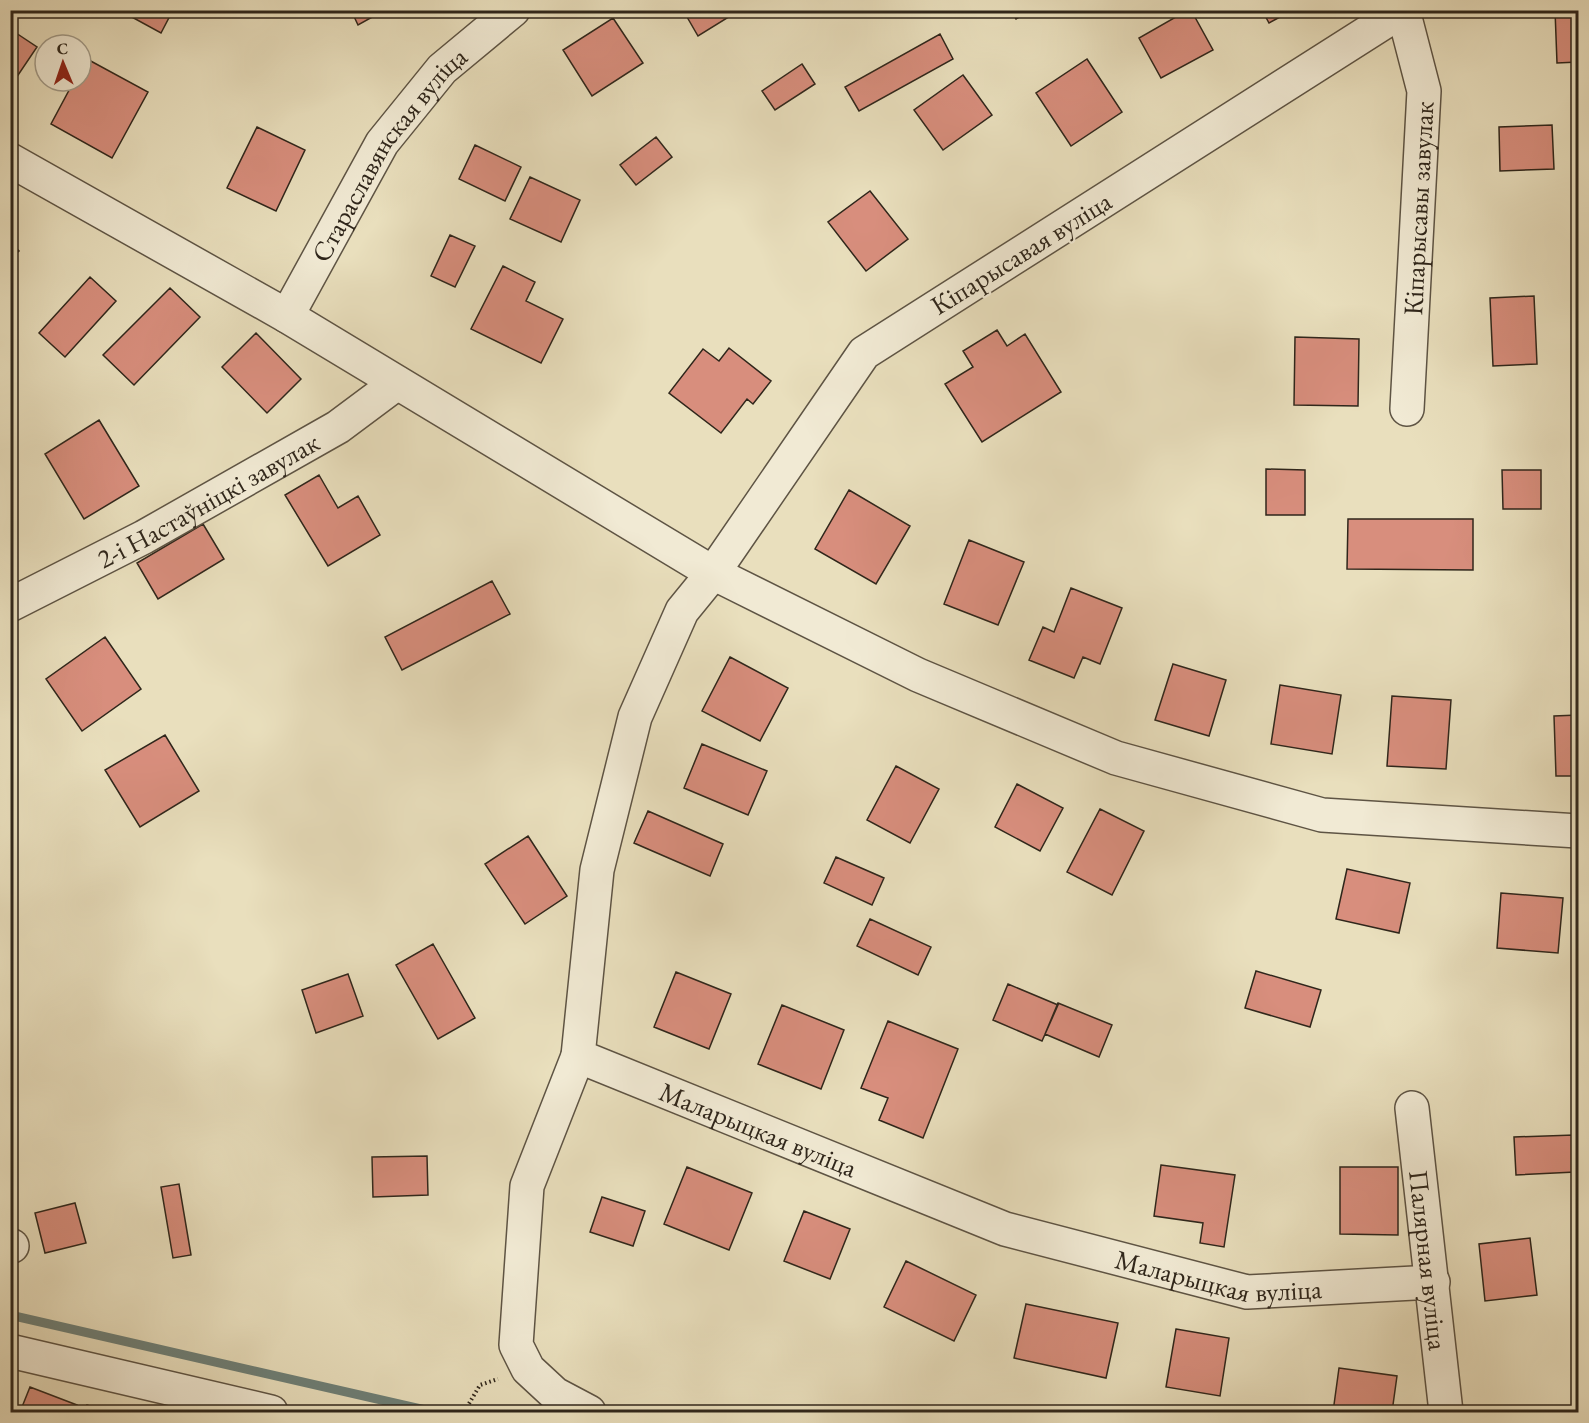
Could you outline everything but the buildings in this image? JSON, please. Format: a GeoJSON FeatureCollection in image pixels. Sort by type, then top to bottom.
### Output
{"type":"FeatureCollection","features":[{"type":"Feature","properties":{"kind":"street","name":"Стараславянская вуліца"},"geometry":{"type":"LineString","coordinates":[[288,316],[382,143],[442,69],[513,10]]}},
{"type":"Feature","properties":{"kind":"street","name":"Кіпарысавы завулак"},"geometry":{"type":"LineString","coordinates":[[1403,10],[1424,92],[1407,409]]}},
{"type":"Feature","properties":{"kind":"street","name":"Кіпарысавая вуліца"},"geometry":{"type":"LineString","coordinates":[[713,573],[864,353],[1403,10]]}},
{"type":"Feature","properties":{"kind":"street"},"geometry":{"type":"LineString","coordinates":[[10,159],[288,316],[713,573],[918,675],[1116,758],[1322,815],[1578,831]]}},
{"type":"Feature","properties":{"kind":"street","name":"2-і Настаўніцкі завулак"},"geometry":{"type":"LineString","coordinates":[[10,605],[144,537],[338,427],[397,383]]}},
{"type":"Feature","properties":{"kind":"street"},"geometry":{"type":"LineString","coordinates":[[589,1413],[555,1394],[528,1370],[516,1345],[528,1186],[578,1056],[597,870],[635,717],[682,611],[713,573]]}},
{"type":"Feature","properties":{"kind":"street","name":"Маларыцкая вуліца"},"geometry":{"type":"LineString","coordinates":[[578,1056],[1005,1229],[1247,1292],[1433,1282]]}},
{"type":"Feature","properties":{"kind":"street","name":"Палярная вуліца"},"geometry":{"type":"LineString","coordinates":[[1412,1108],[1446,1413]]}},
{"type":"Feature","properties":{"kind":"street"},"geometry":{"type":"LineString","coordinates":[[10,1351],[271,1413]]}},
{"type":"Feature","properties":{"kind":"path"},"geometry":{"type":"LineString","coordinates":[[466,1410],[480,1385],[528,1370]]}},
{"type":"Feature","properties":{"kind":"waterway"},"geometry":{"type":"LineString","coordinates":[[10,1315],[434,1412]]}}]}
